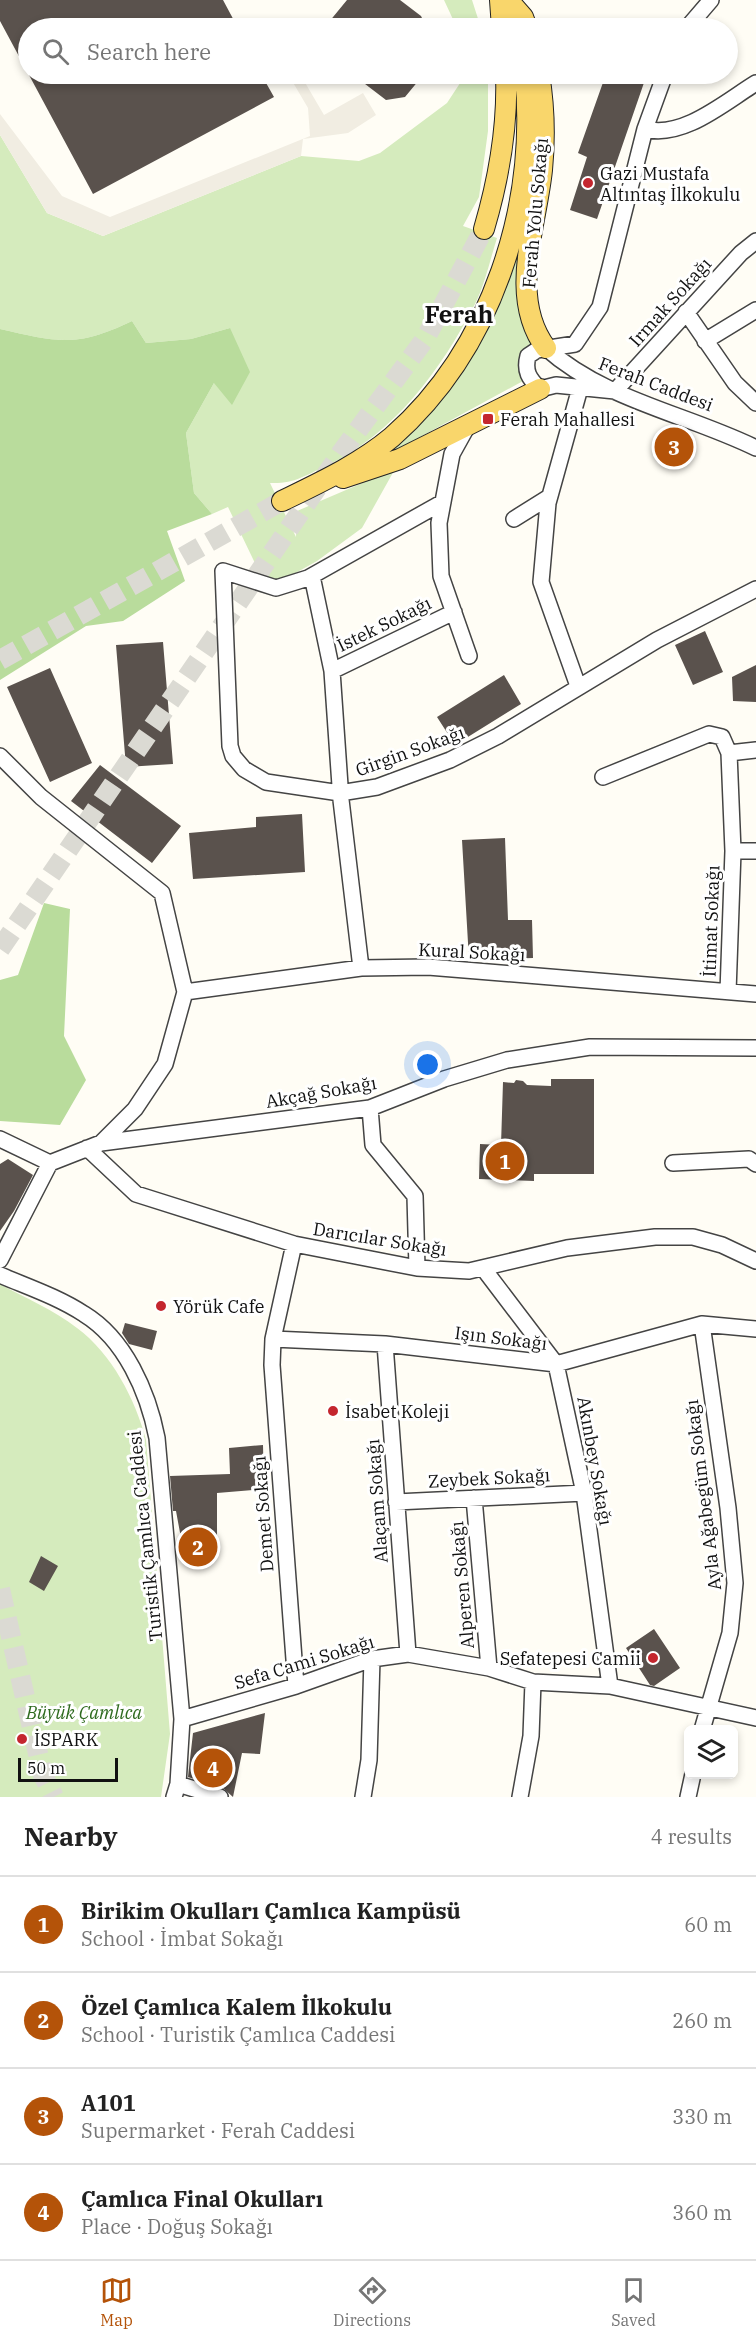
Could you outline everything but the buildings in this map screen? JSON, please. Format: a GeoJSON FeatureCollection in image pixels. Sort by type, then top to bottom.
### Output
{"type":"FeatureCollection","features":[{"type":"Feature","properties":{"kind":"main road"},"geometry":{"type":"LineString","coordinates":[[503,18],[504,0]]}},
{"type":"Feature","properties":{"kind":"main road"},"geometry":{"type":"LineString","coordinates":[[504,0],[512,18]]}},
{"type":"Feature","properties":{"kind":"main road"},"geometry":{"type":"LineString","coordinates":[[504,0],[523,18]]}},
{"type":"Feature","properties":{"kind":"main road"},"geometry":{"type":"LineString","coordinates":[[484,229],[501,163],[507,109],[506,84]]}},
{"type":"Feature","properties":{"kind":"main road"},"geometry":{"type":"LineString","coordinates":[[525,84],[526,138],[519,208],[510,245],[491,299],[471,338],[420,409],[391,438],[350,466],[282,501],[391,462],[467,427],[540,389]]}},
{"type":"Feature","properties":{"kind":"main road","name":"Ferah Yolu Sokağı"},"geometry":{"type":"LineString","coordinates":[[541,84],[543,98],[542,169],[528,262],[527,294],[535,333],[546,348]]}},
{"type":"Feature","properties":{"kind":"street"},"geometry":{"type":"LineString","coordinates":[[696,18],[711,0]]}},
{"type":"Feature","properties":{"kind":"street"},"geometry":{"type":"LineString","coordinates":[[615,391],[556,385],[540,389],[529,378],[526,364],[528,356],[546,348],[575,344],[600,307],[645,129],[661,84]]}},
{"type":"Feature","properties":{"kind":"street"},"geometry":{"type":"LineString","coordinates":[[645,129],[666,131],[681,126],[756,84]]}},
{"type":"Feature","properties":{"kind":"street","name":"Irmak Sokağı"},"geometry":{"type":"LineString","coordinates":[[615,391],[741,253],[756,241]]}},
{"type":"Feature","properties":{"kind":"street"},"geometry":{"type":"LineString","coordinates":[[705,340],[756,310]]}},
{"type":"Feature","properties":{"kind":"street"},"geometry":{"type":"LineString","coordinates":[[686,312],[735,383],[755,402]]}},
{"type":"Feature","properties":{"kind":"street","name":"Ferah Caddesi"},"geometry":{"type":"LineString","coordinates":[[546,348],[568,368],[615,391],[720,430],[756,448]]}},
{"type":"Feature","properties":{"kind":"street"},"geometry":{"type":"LineString","coordinates":[[578,686],[541,582],[549,497],[580,388]]}},
{"type":"Feature","properties":{"kind":"street"},"geometry":{"type":"LineString","coordinates":[[467,427],[452,454],[440,523],[441,576],[469,656]]}},
{"type":"Feature","properties":{"kind":"street"},"geometry":{"type":"LineString","coordinates":[[514,519],[549,497]]}},
{"type":"Feature","properties":{"kind":"street"},"geometry":{"type":"LineString","coordinates":[[361,969],[340,793],[332,671],[312,576],[443,502]]}},
{"type":"Feature","properties":{"kind":"street","name":"Girgin Sokağı"},"geometry":{"type":"LineString","coordinates":[[312,576],[276,588],[223,571],[230,747],[233,756],[251,775],[266,782],[340,793],[377,787],[450,760],[498,736],[657,640],[756,589]]}},
{"type":"Feature","properties":{"kind":"street","name":"İstek Sokağı"},"geometry":{"type":"LineString","coordinates":[[332,671],[454,612]]}},
{"type":"Feature","properties":{"kind":"street"},"geometry":{"type":"LineString","coordinates":[[603,777],[709,734],[722,737],[729,753],[756,750]]}},
{"type":"Feature","properties":{"kind":"street","name":"İtimat Sokağı"},"geometry":{"type":"LineString","coordinates":[[728,992],[733,851],[729,753]]}},
{"type":"Feature","properties":{"kind":"street"},"geometry":{"type":"LineString","coordinates":[[0,756],[41,797],[162,893],[185,992],[165,1065],[135,1109],[94,1145],[50,1162],[0,1260]]}},
{"type":"Feature","properties":{"kind":"street"},"geometry":{"type":"LineString","coordinates":[[733,851],[756,851]]}},
{"type":"Feature","properties":{"kind":"street","name":"Kural Sokağı"},"geometry":{"type":"LineString","coordinates":[[185,992],[361,969],[428,967],[756,994]]}},
{"type":"Feature","properties":{"kind":"street","name":"Akçağ Sokağı"},"geometry":{"type":"LineString","coordinates":[[94,1145],[370,1108],[444,1079],[507,1060],[590,1047],[756,1048]]}},
{"type":"Feature","properties":{"kind":"street"},"geometry":{"type":"LineString","coordinates":[[370,1108],[373,1145],[415,1196],[417,1268]]}},
{"type":"Feature","properties":{"kind":"street"},"geometry":{"type":"LineString","coordinates":[[0,1139],[50,1162]]}},
{"type":"Feature","properties":{"kind":"street","name":"Darıcılar Sokağı"},"geometry":{"type":"LineString","coordinates":[[94,1145],[136,1194],[294,1244],[417,1268],[469,1272],[567,1248],[655,1237],[693,1237],[722,1245],[756,1261]]}},
{"type":"Feature","properties":{"kind":"street"},"geometry":{"type":"LineString","coordinates":[[673,1163],[749,1159],[756,1164]]}},
{"type":"Feature","properties":{"kind":"street","name":"Demet Sokağı"},"geometry":{"type":"LineString","coordinates":[[294,1244],[273,1339],[272,1365],[296,1686]]}},
{"type":"Feature","properties":{"kind":"street","name":"Akınbey Sokağı"},"geometry":{"type":"LineString","coordinates":[[483,1268],[556,1364],[584,1493],[610,1686]]}},
{"type":"Feature","properties":{"kind":"street","name":"Turistik Çamlıca Caddesi"},"geometry":{"type":"LineString","coordinates":[[0,1275],[85,1314],[121,1351],[144,1392],[157,1438],[182,1719],[176,1791]]}},
{"type":"Feature","properties":{"kind":"street","name":"Işın Sokağı"},"geometry":{"type":"LineString","coordinates":[[273,1339],[385,1344],[556,1364],[702,1324],[756,1329]]}},
{"type":"Feature","properties":{"kind":"street","name":"Ayla Ağabegüm Sokağı"},"geometry":{"type":"LineString","coordinates":[[702,1324],[728,1509],[735,1583],[730,1633],[706,1708],[703,1725]]}},
{"type":"Feature","properties":{"kind":"street","name":"Alaçam Sokağı"},"geometry":{"type":"LineString","coordinates":[[385,1344],[408,1654]]}},
{"type":"Feature","properties":{"kind":"street","name":"Zeybek Sokağı"},"geometry":{"type":"LineString","coordinates":[[396,1502],[584,1493]]}},
{"type":"Feature","properties":{"kind":"street","name":"Alperen Sokağı"},"geometry":{"type":"LineString","coordinates":[[474,1498],[489,1668]]}},
{"type":"Feature","properties":{"kind":"street","name":"Sefa Cami Sokağı"},"geometry":{"type":"LineString","coordinates":[[182,1719],[296,1686],[372,1659],[408,1654],[489,1668],[533,1682],[610,1686],[756,1718]]}},
{"type":"Feature","properties":{"kind":"street"},"geometry":{"type":"LineString","coordinates":[[363,1797],[369,1760],[372,1659]]}},
{"type":"Feature","properties":{"kind":"street"},"geometry":{"type":"LineString","coordinates":[[520,1797],[531,1736],[533,1682]]}},
{"type":"Feature","properties":{"kind":"street"},"geometry":{"type":"LineString","coordinates":[[688,1797],[692,1779]]}},
{"type":"Feature","properties":{"kind":"street"},"geometry":{"type":"LineString","coordinates":[[176,1791],[220,1797]]}},
{"type":"Feature","properties":{"kind":"green space"},"geometry":{"type":"Polygon","coordinates":[[[444,0],[472,0],[478,18],[452,18],[444,0]]]}},
{"type":"Feature","properties":{"kind":"green space"},"geometry":{"type":"Polygon","coordinates":[[[459,84],[488,84],[488,131],[479,197],[463,226],[497,238],[479,296],[462,329],[431,376],[394,418],[351,453],[292,481],[270,483],[296,537],[297,511],[395,469],[362,528],[317,561],[274,585],[264,582],[228,507],[212,514],[194,493],[186,433],[214,383],[230,328],[191,339],[146,343],[132,321],[96,335],[67,340],[37,337],[0,329],[0,135],[47,213],[103,236],[301,156],[359,161],[380,153],[447,103],[459,84]]]}},
{"type":"Feature","properties":{"kind":"green space"},"geometry":{"type":"Polygon","coordinates":[[[528,218],[538,341],[529,355],[534,375],[376,461],[415,430],[462,371],[504,293],[528,218]]]}},
{"type":"Feature","properties":{"kind":"green space"},"geometry":{"type":"Polygon","coordinates":[[[132,321],[146,343],[191,339],[230,328],[250,372],[232,405],[214,383],[186,433],[194,493],[212,514],[167,531],[185,581],[123,621],[86,626],[0,680],[0,329],[37,337],[67,340],[96,335],[132,321]]]}},
{"type":"Feature","properties":{"kind":"green space"},"geometry":{"type":"Polygon","coordinates":[[[44,903],[70,909],[64,1036],[86,1080],[60,1125],[0,1121],[0,980],[18,975],[44,903]]]}},
{"type":"Feature","properties":{"kind":"green space","name":"Büyük Çamlıca"},"geometry":{"type":"Polygon","coordinates":[[[0,1284],[59,1316],[90,1339],[111,1364],[129,1393],[141,1424],[146,1440],[170,1734],[161,1797],[0,1797],[0,1284]]]}},
{"type":"Feature","properties":{"kind":"shaded area"},"geometry":{"type":"Polygon","coordinates":[[[294,84],[306,84],[324,115],[363,93],[376,115],[348,133],[303,139],[301,156],[103,236],[47,213],[0,135],[0,114],[62,196],[110,217],[310,136],[308,108],[294,84]]]}},
{"type":"Feature","properties":{"kind":"tunnel"},"geometry":{"type":"LineString","coordinates":[[0,949],[341,453],[425,339],[484,229]]}},
{"type":"Feature","properties":{"kind":"tunnel"},"geometry":{"type":"LineString","coordinates":[[0,660],[282,501]]}},
{"type":"Feature","properties":{"kind":"tunnel"},"geometry":{"type":"LineString","coordinates":[[0,1589],[43,1775],[54,1797]]}},
{"type":"Feature","properties":{"kind":"place","name":"Gazi Mustafa Altıntaş İlkokulu"},"geometry":{"type":"Point","coordinates":[588,183]}},
{"type":"Feature","properties":{"kind":"place","name":"Ferah Mahallesi"},"geometry":{"type":"Point","coordinates":[488,419]}},
{"type":"Feature","properties":{"kind":"place","name":"A101"},"geometry":{"type":"Point","coordinates":[674,447]}},
{"type":"Feature","properties":{"kind":"place","name":"Birikim Okulları Çamlıca Kampüsü"},"geometry":{"type":"Point","coordinates":[505,1161]}},
{"type":"Feature","properties":{"kind":"place","name":"Yörük Cafe"},"geometry":{"type":"Point","coordinates":[161,1306]}},
{"type":"Feature","properties":{"kind":"place","name":"İsabet Koleji"},"geometry":{"type":"Point","coordinates":[333,1411]}},
{"type":"Feature","properties":{"kind":"place","name":"Özel Çamlıca Kalem İlkokulu"},"geometry":{"type":"Point","coordinates":[198,1547]}},
{"type":"Feature","properties":{"kind":"place","name":"Sefatepesi Camii"},"geometry":{"type":"Point","coordinates":[653,1658]}},
{"type":"Feature","properties":{"kind":"place","name":"İSPARK"},"geometry":{"type":"Point","coordinates":[22,1739]}},
{"type":"Feature","properties":{"kind":"place","name":"Çamlıca Final Okulları"},"geometry":{"type":"Point","coordinates":[213,1768]}},
{"type":"Feature","properties":{"kind":"district","name":"Ferah"},"geometry":{"type":"Point","coordinates":[459,314]}}]}
